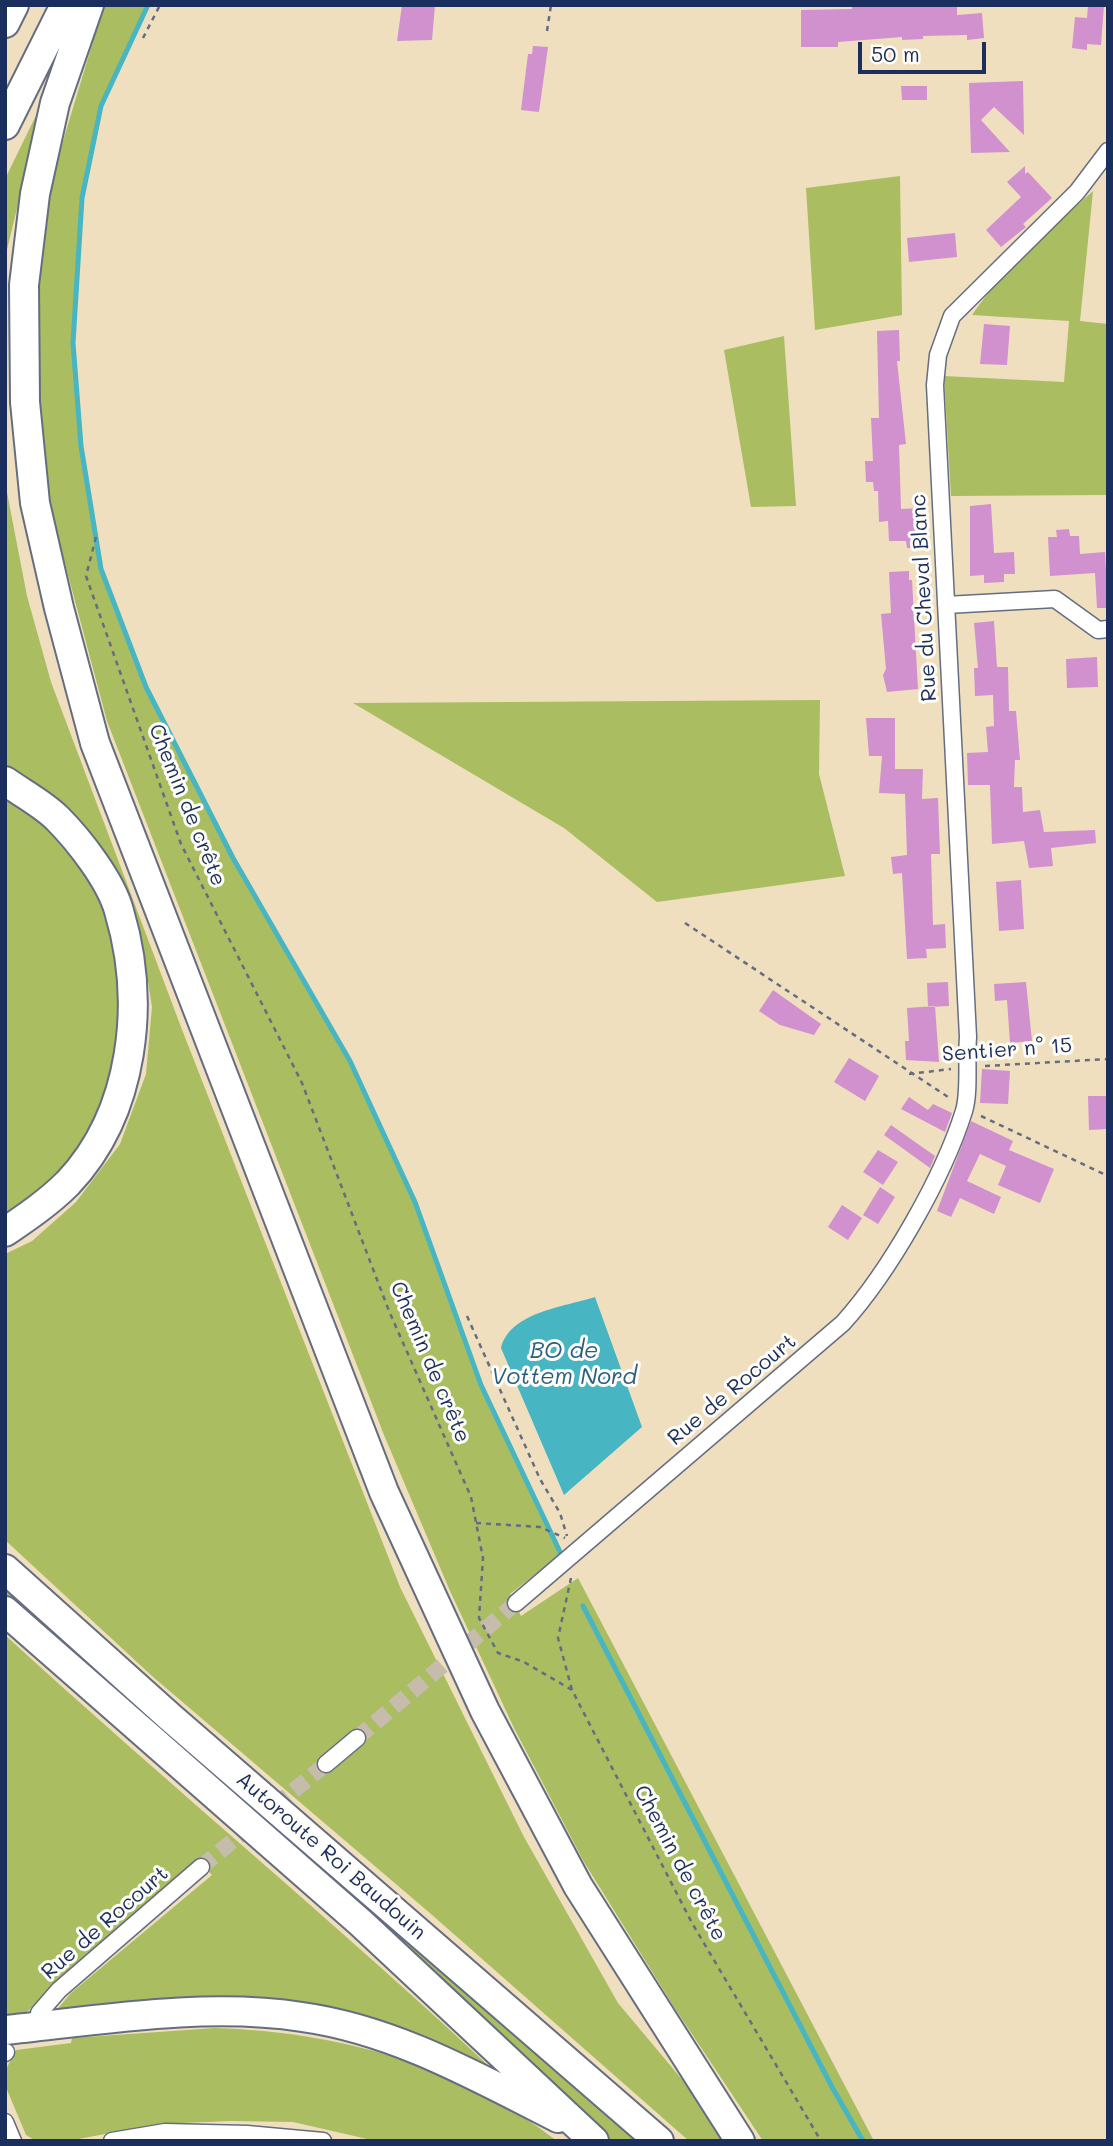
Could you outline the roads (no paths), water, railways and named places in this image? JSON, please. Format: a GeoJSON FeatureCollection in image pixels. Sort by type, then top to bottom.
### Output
{"type":"FeatureCollection","features":[{"type":"Feature","properties":{"kind":"highway"},"geometry":{"type":"LineString","coordinates":[[5,23],[14,5]]}},
{"type":"Feature","properties":{"kind":"highway"},"geometry":{"type":"LineString","coordinates":[[5,125],[65,5]]}},
{"type":"Feature","properties":{"kind":"highway"},"geometry":{"type":"LineString","coordinates":[[89,5],[55,103],[36,194],[24,285],[25,402],[35,503],[59,608],[95,743],[384,1492],[485,1711],[578,1885],[740,2141]]}},
{"type":"Feature","properties":{"kind":"highway"},"geometry":{"type":"LineString","coordinates":[[5,781],[56,817],[90,857],[102,878],[119,909],[134,1011],[129,1055],[118,1101],[96,1144],[69,1181],[37,1211],[5,1233]]}},
{"type":"Feature","properties":{"kind":"highway","name":"Autoroute Roi Baudouin"},"geometry":{"type":"LineString","coordinates":[[5,1569],[170,1717],[659,2141]]}},
{"type":"Feature","properties":{"kind":"highway"},"geometry":{"type":"LineString","coordinates":[[5,1611],[362,1924],[590,2137]]}},
{"type":"Feature","properties":{"kind":"highway"},"geometry":{"type":"LineString","coordinates":[[5,2030],[174,2014],[303,2017],[405,2045],[465,2069],[590,2137]]}},
{"type":"Feature","properties":{"kind":"street","name":"Rue du Cheval Blanc"},"geometry":{"type":"LineString","coordinates":[[936,1176],[965,1108],[968,1037],[934,384],[938,355],[951,316],[1077,192],[1108,151]]}},
{"type":"Feature","properties":{"kind":"street"},"geometry":{"type":"LineString","coordinates":[[946,605],[1055,599],[1098,630],[1108,629]]}},
{"type":"Feature","properties":{"kind":"street","name":"Rue de Rocourt"},"geometry":{"type":"LineString","coordinates":[[516,1603],[572,1545],[843,1323],[884,1272],[936,1176]]}},
{"type":"Feature","properties":{"kind":"street"},"geometry":{"type":"LineString","coordinates":[[326,1764],[357,1738]]}},
{"type":"Feature","properties":{"kind":"street","name":"Rue de Rocourt"},"geometry":{"type":"LineString","coordinates":[[39,2013],[59,1990],[201,1867]]}},
{"type":"Feature","properties":{"kind":"street"},"geometry":{"type":"LineString","coordinates":[[5,2122],[13,2141]]}},
{"type":"Feature","properties":{"kind":"street"},"geometry":{"type":"LineString","coordinates":[[112,2141],[165,2132],[247,2134],[323,2141]]}},
{"type":"Feature","properties":{"kind":"water","name":"BO de Vottem Nord"},"geometry":{"type":"Polygon","coordinates":[[[595,1297],[642,1427],[564,1495],[501,1348],[506,1336],[515,1326],[527,1319],[554,1308],[595,1297]]]}},
{"type":"Feature","properties":{"kind":"waterway"},"geometry":{"type":"LineString","coordinates":[[148,5],[101,106],[82,198],[73,343],[81,446],[101,569],[146,687],[233,858],[350,1061],[415,1202],[481,1385],[561,1554]]}},
{"type":"Feature","properties":{"kind":"waterway"},"geometry":{"type":"LineString","coordinates":[[583,1606],[832,2087],[863,2141]]}},
{"type":"Feature","properties":{"kind":"tunnel"},"geometry":{"type":"LineString","coordinates":[[357,1738],[516,1603]]}},
{"type":"Feature","properties":{"kind":"tunnel"},"geometry":{"type":"LineString","coordinates":[[201,1867],[326,1764]]}}]}
